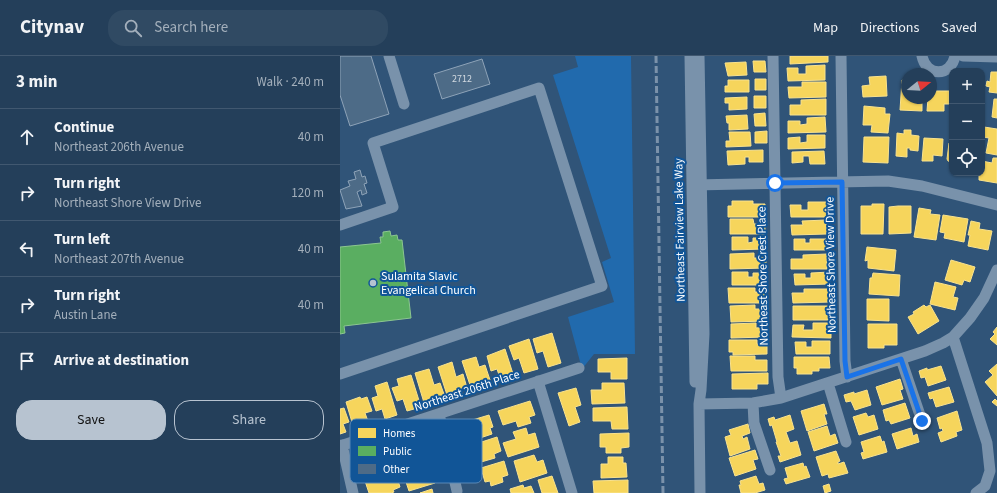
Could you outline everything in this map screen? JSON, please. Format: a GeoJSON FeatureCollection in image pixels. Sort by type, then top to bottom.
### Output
{"type":"FeatureCollection","features":[{"type":"Feature","properties":{"kind":"street"},"geometry":{"type":"LineString","coordinates":[[389,56],[404,104]]}},
{"type":"Feature","properties":{"kind":"street","name":"Northeast Fairview Lake Way"},"geometry":{"type":"LineString","coordinates":[[690,56],[697,185]]}},
{"type":"Feature","properties":{"kind":"street","name":"Northeast Fairview Lake Way"},"geometry":{"type":"LineString","coordinates":[[699,56],[696,390],[699,404],[700,493]]}},
{"type":"Feature","properties":{"kind":"street","name":"Northeast Shore Crest Place"},"geometry":{"type":"LineString","coordinates":[[773,56],[778,377],[782,398]]}},
{"type":"Feature","properties":{"kind":"street","name":"Northeast Shore View Drive"},"geometry":{"type":"LineString","coordinates":[[841,56],[845,361],[847,377]]}},
{"type":"Feature","properties":{"kind":"street"},"geometry":{"type":"LineString","coordinates":[[922,56],[923,62],[928,69],[936,72],[945,71],[952,65],[955,56]]}},
{"type":"Feature","properties":{"kind":"street"},"geometry":{"type":"LineString","coordinates":[[963,56],[997,57]]}},
{"type":"Feature","properties":{"kind":"street"},"geometry":{"type":"LineString","coordinates":[[340,225],[393,207],[373,143],[540,88],[602,286],[340,374]]}},
{"type":"Feature","properties":{"kind":"street"},"geometry":{"type":"LineString","coordinates":[[697,185],[888,181],[922,186],[997,205]]}},
{"type":"Feature","properties":{"kind":"street"},"geometry":{"type":"LineString","coordinates":[[699,404],[768,402],[925,351],[952,337],[970,318],[984,298],[997,270]]}},
{"type":"Feature","properties":{"kind":"street"},"geometry":{"type":"LineString","coordinates":[[952,337],[987,443],[990,471],[980,490]]}},
{"type":"Feature","properties":{"kind":"street"},"geometry":{"type":"LineString","coordinates":[[901,359],[922,421]]}},
{"type":"Feature","properties":{"kind":"street","name":"Northeast 206th Place"},"geometry":{"type":"LineString","coordinates":[[424,419],[579,368]]}},
{"type":"Feature","properties":{"kind":"street"},"geometry":{"type":"LineString","coordinates":[[538,381],[572,493]]}},
{"type":"Feature","properties":{"kind":"street"},"geometry":{"type":"LineString","coordinates":[[828,383],[846,442]]}},
{"type":"Feature","properties":{"kind":"street"},"geometry":{"type":"LineString","coordinates":[[753,403],[754,423],[770,470]]}},
{"type":"Feature","properties":{"kind":"street"},"geometry":{"type":"LineString","coordinates":[[439,414],[440,419]]}},
{"type":"Feature","properties":{"kind":"street"},"geometry":{"type":"LineString","coordinates":[[341,446],[350,481]]}},
{"type":"Feature","properties":{"kind":"street"},"geometry":{"type":"LineString","coordinates":[[350,483],[353,493]]}},
{"type":"Feature","properties":{"kind":"street"},"geometry":{"type":"LineString","coordinates":[[455,483],[457,491]]}},
{"type":"Feature","properties":{"kind":"shaded area"},"geometry":{"type":"Polygon","coordinates":[[[575,56],[631,56],[635,354],[594,354],[582,369],[568,317],[614,302],[602,262],[611,258],[553,75],[578,67],[575,56]]]}},
{"type":"Feature","properties":{"kind":"building: Homes"},"geometry":{"type":"Polygon","coordinates":[[[790,56],[828,56],[828,62],[790,64],[790,56]]]}},
{"type":"Feature","properties":{"kind":"building: Homes"},"geometry":{"type":"Polygon","coordinates":[[[753,61],[765,61],[766,72],[754,72],[753,61]]]}},
{"type":"Feature","properties":{"kind":"building: Homes"},"geometry":{"type":"Polygon","coordinates":[[[746,62],[747,75],[728,76],[725,63],[746,62]]]}},
{"type":"Feature","properties":{"kind":"building: Homes"},"geometry":{"type":"Polygon","coordinates":[[[825,65],[825,80],[788,81],[787,68],[798,68],[798,74],[806,74],[806,66],[825,65]]]}},
{"type":"Feature","properties":{"kind":"building: Homes"},"geometry":{"type":"Polygon","coordinates":[[[991,72],[997,72],[997,93],[989,92],[990,87],[986,86],[987,81],[990,82],[991,72]]]}},
{"type":"Feature","properties":{"kind":"building: Homes"},"geometry":{"type":"Polygon","coordinates":[[[886,76],[887,96],[863,97],[862,86],[870,85],[869,77],[886,76]]]}},
{"type":"Feature","properties":{"kind":"building: Homes"},"geometry":{"type":"Polygon","coordinates":[[[755,79],[766,79],[766,90],[755,90],[755,79]]]}},
{"type":"Feature","properties":{"kind":"building: Homes"},"geometry":{"type":"Polygon","coordinates":[[[728,80],[749,80],[749,92],[725,92],[725,86],[728,86],[728,80]]]}},
{"type":"Feature","properties":{"kind":"building: Homes"},"geometry":{"type":"Polygon","coordinates":[[[802,82],[826,82],[826,97],[789,98],[788,87],[802,87],[802,82]]]}},
{"type":"Feature","properties":{"kind":"building: Homes"},"geometry":{"type":"Polygon","coordinates":[[[937,91],[949,91],[949,104],[944,104],[944,111],[927,111],[928,104],[937,104],[937,91]]]}},
{"type":"Feature","properties":{"kind":"building: Homes"},"geometry":{"type":"Polygon","coordinates":[[[901,95],[901,104],[922,104],[922,111],[900,110],[901,95]]]}},
{"type":"Feature","properties":{"kind":"building: Homes"},"geometry":{"type":"Polygon","coordinates":[[[754,96],[766,96],[766,108],[754,108],[754,96]]]}},
{"type":"Feature","properties":{"kind":"building: Homes"},"geometry":{"type":"Polygon","coordinates":[[[747,97],[747,109],[729,110],[729,103],[725,103],[725,98],[747,97]]]}},
{"type":"Feature","properties":{"kind":"building: Homes"},"geometry":{"type":"Polygon","coordinates":[[[826,99],[826,115],[790,115],[790,105],[801,105],[801,100],[826,99]]]}},
{"type":"Feature","properties":{"kind":"building: Homes"},"geometry":{"type":"Polygon","coordinates":[[[994,99],[997,99],[997,118],[992,117],[994,99]]]}},
{"type":"Feature","properties":{"kind":"building: Homes"},"geometry":{"type":"Polygon","coordinates":[[[864,106],[885,108],[885,114],[890,114],[888,133],[871,132],[872,125],[863,125],[864,106]]]}},
{"type":"Feature","properties":{"kind":"building: Homes"},"geometry":{"type":"Polygon","coordinates":[[[765,113],[766,126],[755,126],[754,114],[765,113]]]}},
{"type":"Feature","properties":{"kind":"building: Homes"},"geometry":{"type":"Polygon","coordinates":[[[747,115],[748,129],[729,130],[729,123],[727,123],[726,116],[747,115]]]}},
{"type":"Feature","properties":{"kind":"building: Homes"},"geometry":{"type":"Polygon","coordinates":[[[825,117],[826,132],[788,133],[788,121],[800,121],[800,125],[807,124],[807,118],[825,117]]]}},
{"type":"Feature","properties":{"kind":"building: Homes"},"geometry":{"type":"Polygon","coordinates":[[[985,127],[997,129],[997,155],[986,153],[989,138],[985,137],[985,127]]]}},
{"type":"Feature","properties":{"kind":"building: Homes"},"geometry":{"type":"Polygon","coordinates":[[[904,130],[911,130],[911,135],[919,136],[918,151],[907,148],[907,157],[896,156],[897,133],[904,134],[904,130]]]}},
{"type":"Feature","properties":{"kind":"building: Homes"},"geometry":{"type":"Polygon","coordinates":[[[767,131],[767,143],[755,143],[755,132],[767,131]]]}},
{"type":"Feature","properties":{"kind":"building: Homes"},"geometry":{"type":"Polygon","coordinates":[[[729,132],[750,132],[751,146],[726,147],[726,141],[730,141],[729,132]]]}},
{"type":"Feature","properties":{"kind":"building: Homes"},"geometry":{"type":"Polygon","coordinates":[[[807,135],[825,135],[825,148],[788,149],[788,138],[800,137],[800,143],[807,142],[807,135]]]}},
{"type":"Feature","properties":{"kind":"building: Homes"},"geometry":{"type":"Polygon","coordinates":[[[864,137],[889,137],[888,163],[863,162],[864,137]]]}},
{"type":"Feature","properties":{"kind":"building: Homes"},"geometry":{"type":"Polygon","coordinates":[[[924,138],[943,139],[942,156],[933,155],[933,161],[922,161],[924,138]]]}},
{"type":"Feature","properties":{"kind":"building: Homes"},"geometry":{"type":"Polygon","coordinates":[[[949,143],[949,161],[947,159],[949,143]]]}},
{"type":"Feature","properties":{"kind":"building: Homes"},"geometry":{"type":"Polygon","coordinates":[[[763,150],[763,162],[749,162],[749,157],[745,157],[745,164],[728,165],[727,151],[763,150]]]}},
{"type":"Feature","properties":{"kind":"building: Homes"},"geometry":{"type":"Polygon","coordinates":[[[824,151],[825,164],[810,164],[809,156],[803,156],[803,162],[792,163],[792,152],[824,151]]]}},
{"type":"Feature","properties":{"kind":"building: Homes"},"geometry":{"type":"Polygon","coordinates":[[[993,158],[997,158],[997,183],[979,180],[979,176],[985,176],[985,162],[992,163],[993,158]]]}},
{"type":"Feature","properties":{"kind":"building: Homes"},"geometry":{"type":"Polygon","coordinates":[[[732,201],[753,201],[753,204],[765,204],[765,217],[728,217],[728,206],[732,206],[732,201]]]}},
{"type":"Feature","properties":{"kind":"building: Homes"},"geometry":{"type":"Polygon","coordinates":[[[808,202],[827,202],[827,217],[791,217],[790,205],[801,205],[801,210],[808,210],[808,202]]]}},
{"type":"Feature","properties":{"kind":"building: Homes"},"geometry":{"type":"Polygon","coordinates":[[[872,204],[884,204],[883,234],[861,234],[861,206],[872,206],[872,204]]]}},
{"type":"Feature","properties":{"kind":"building: Homes"},"geometry":{"type":"Polygon","coordinates":[[[911,206],[911,233],[889,234],[889,207],[911,206]]]}},
{"type":"Feature","properties":{"kind":"building: Homes"},"geometry":{"type":"Polygon","coordinates":[[[919,208],[931,210],[930,214],[940,215],[936,240],[914,237],[919,208]]]}},
{"type":"Feature","properties":{"kind":"building: Homes"},"geometry":{"type":"Polygon","coordinates":[[[943,215],[968,219],[964,242],[944,238],[945,233],[940,232],[943,215]]]}},
{"type":"Feature","properties":{"kind":"building: Homes"},"geometry":{"type":"Polygon","coordinates":[[[730,219],[753,219],[754,224],[765,224],[765,234],[730,234],[730,219]]]}},
{"type":"Feature","properties":{"kind":"building: Homes"},"geometry":{"type":"Polygon","coordinates":[[[826,220],[827,234],[792,235],[791,225],[803,225],[802,221],[826,220]]]}},
{"type":"Feature","properties":{"kind":"building: Homes"},"geometry":{"type":"Polygon","coordinates":[[[971,221],[980,223],[979,229],[992,231],[988,250],[968,246],[970,235],[968,235],[971,221]]]}},
{"type":"Feature","properties":{"kind":"building: Homes"},"geometry":{"type":"Polygon","coordinates":[[[732,237],[748,237],[748,243],[753,242],[753,238],[764,238],[764,249],[732,250],[732,237]]]}},
{"type":"Feature","properties":{"kind":"building: Homes"},"geometry":{"type":"Polygon","coordinates":[[[794,239],[805,239],[805,243],[810,243],[810,239],[826,239],[826,250],[794,250],[794,239]]]}},
{"type":"Feature","properties":{"kind":"building: Homes"},"geometry":{"type":"Polygon","coordinates":[[[867,247],[896,250],[894,271],[868,268],[868,260],[865,261],[867,247]]]}},
{"type":"Feature","properties":{"kind":"building: Homes"},"geometry":{"type":"Polygon","coordinates":[[[754,253],[754,258],[766,258],[766,268],[730,269],[730,254],[754,253]]]}},
{"type":"Feature","properties":{"kind":"building: Homes"},"geometry":{"type":"Polygon","coordinates":[[[827,254],[827,269],[791,269],[791,259],[803,259],[803,255],[827,254]]]}},
{"type":"Feature","properties":{"kind":"building: Homes"},"geometry":{"type":"Polygon","coordinates":[[[951,260],[975,267],[970,282],[964,280],[962,285],[945,280],[951,260]]]}},
{"type":"Feature","properties":{"kind":"building: Homes"},"geometry":{"type":"Polygon","coordinates":[[[732,272],[748,272],[748,277],[753,277],[753,273],[764,273],[764,285],[732,285],[732,272]]]}},
{"type":"Feature","properties":{"kind":"building: Homes"},"geometry":{"type":"Polygon","coordinates":[[[830,272],[830,284],[795,285],[794,274],[805,274],[805,278],[811,278],[811,273],[830,272]]]}},
{"type":"Feature","properties":{"kind":"building: Homes"},"geometry":{"type":"Polygon","coordinates":[[[873,273],[900,275],[899,296],[869,294],[870,278],[872,278],[873,273]]]}},
{"type":"Feature","properties":{"kind":"building: Homes"},"geometry":{"type":"Polygon","coordinates":[[[935,282],[956,287],[953,297],[958,298],[955,310],[930,304],[935,282]]]}},
{"type":"Feature","properties":{"kind":"building: Homes"},"geometry":{"type":"Polygon","coordinates":[[[728,288],[755,288],[755,292],[766,292],[766,303],[729,303],[728,288]]]}},
{"type":"Feature","properties":{"kind":"building: Homes"},"geometry":{"type":"Polygon","coordinates":[[[804,289],[831,289],[831,302],[793,303],[792,293],[804,293],[804,289]]]}},
{"type":"Feature","properties":{"kind":"building: Homes"},"geometry":{"type":"Polygon","coordinates":[[[867,299],[889,299],[889,321],[867,320],[867,299]]]}},
{"type":"Feature","properties":{"kind":"building: Homes"},"geometry":{"type":"Polygon","coordinates":[[[755,305],[755,309],[767,309],[767,321],[731,322],[730,306],[755,305]]]}},
{"type":"Feature","properties":{"kind":"building: Homes"},"geometry":{"type":"Polygon","coordinates":[[[924,305],[926,307],[930,305],[939,321],[918,334],[908,317],[924,305]]]}},
{"type":"Feature","properties":{"kind":"building: Homes"},"geometry":{"type":"Polygon","coordinates":[[[793,306],[829,306],[829,320],[793,320],[793,306]]]}},
{"type":"Feature","properties":{"kind":"building: Homes"},"geometry":{"type":"Polygon","coordinates":[[[756,323],[756,328],[766,327],[766,337],[731,338],[731,324],[756,323]]]}},
{"type":"Feature","properties":{"kind":"building: Homes"},"geometry":{"type":"Polygon","coordinates":[[[813,323],[831,323],[831,338],[792,337],[793,325],[804,325],[803,330],[813,330],[813,323]]]}},
{"type":"Feature","properties":{"kind":"building: Homes"},"geometry":{"type":"Polygon","coordinates":[[[868,324],[897,324],[897,345],[884,345],[884,348],[868,348],[868,324]]]}},
{"type":"Feature","properties":{"kind":"building: Homes"},"geometry":{"type":"Polygon","coordinates":[[[997,327],[997,345],[990,339],[995,334],[993,332],[997,327]]]}},
{"type":"Feature","properties":{"kind":"building: Homes"},"geometry":{"type":"Polygon","coordinates":[[[552,333],[561,363],[548,367],[543,351],[537,353],[533,339],[552,333]]]}},
{"type":"Feature","properties":{"kind":"building: Homes"},"geometry":{"type":"Polygon","coordinates":[[[529,339],[538,369],[524,373],[519,358],[514,360],[509,346],[529,339]]]}},
{"type":"Feature","properties":{"kind":"building: Homes"},"geometry":{"type":"Polygon","coordinates":[[[729,340],[757,340],[757,344],[767,344],[767,354],[733,355],[733,352],[729,352],[729,340]]]}},
{"type":"Feature","properties":{"kind":"building: Homes"},"geometry":{"type":"Polygon","coordinates":[[[812,341],[830,341],[830,354],[796,354],[795,342],[806,342],[806,347],[812,347],[812,341]]]}},
{"type":"Feature","properties":{"kind":"building: Homes"},"geometry":{"type":"Polygon","coordinates":[[[505,349],[514,377],[501,381],[497,369],[491,371],[487,356],[505,349]]]}},
{"type":"Feature","properties":{"kind":"building: Homes"},"geometry":{"type":"Polygon","coordinates":[[[730,356],[755,356],[755,360],[767,360],[767,371],[731,371],[730,356]]]}},
{"type":"Feature","properties":{"kind":"building: Homes"},"geometry":{"type":"Polygon","coordinates":[[[476,357],[479,367],[485,365],[490,380],[484,382],[485,386],[472,391],[462,361],[476,357]]]}},
{"type":"Feature","properties":{"kind":"building: Homes"},"geometry":{"type":"Polygon","coordinates":[[[794,357],[829,357],[830,368],[819,368],[819,371],[812,371],[812,374],[797,374],[797,368],[794,368],[794,357]]]}},
{"type":"Feature","properties":{"kind":"building: Homes"},"geometry":{"type":"Polygon","coordinates":[[[627,358],[627,379],[611,379],[611,372],[598,372],[598,359],[627,358]]]}},
{"type":"Feature","properties":{"kind":"building: Homes"},"geometry":{"type":"Polygon","coordinates":[[[452,362],[456,377],[463,374],[467,388],[461,390],[462,394],[448,398],[438,367],[452,362]]]}},
{"type":"Feature","properties":{"kind":"building: Homes"},"geometry":{"type":"Polygon","coordinates":[[[997,364],[997,396],[985,382],[993,375],[989,371],[997,364]]]}},
{"type":"Feature","properties":{"kind":"building: Homes"},"geometry":{"type":"Polygon","coordinates":[[[941,366],[946,380],[928,386],[925,377],[921,378],[919,371],[941,366]]]}},
{"type":"Feature","properties":{"kind":"building: Homes"},"geometry":{"type":"Polygon","coordinates":[[[429,369],[434,385],[440,383],[445,397],[425,406],[415,373],[429,369]]]}},
{"type":"Feature","properties":{"kind":"building: Homes"},"geometry":{"type":"Polygon","coordinates":[[[768,373],[768,384],[757,384],[757,389],[732,389],[732,374],[768,373]]]}},
{"type":"Feature","properties":{"kind":"building: Homes"},"geometry":{"type":"Polygon","coordinates":[[[411,375],[421,407],[407,411],[403,399],[397,401],[392,388],[399,386],[397,379],[411,375]]]}},
{"type":"Feature","properties":{"kind":"building: Homes"},"geometry":{"type":"Polygon","coordinates":[[[900,379],[903,389],[900,390],[903,399],[882,405],[876,387],[900,379]]]}},
{"type":"Feature","properties":{"kind":"building: Homes"},"geometry":{"type":"Polygon","coordinates":[[[387,382],[397,415],[385,419],[382,409],[376,411],[372,398],[378,396],[375,386],[387,382]]]}},
{"type":"Feature","properties":{"kind":"building: Homes"},"geometry":{"type":"Polygon","coordinates":[[[602,383],[624,383],[625,403],[592,404],[591,390],[602,390],[602,383]]]}},
{"type":"Feature","properties":{"kind":"building: Homes"},"geometry":{"type":"Polygon","coordinates":[[[949,387],[954,402],[936,407],[933,398],[930,399],[928,393],[949,387]]]}},
{"type":"Feature","properties":{"kind":"building: Homes"},"geometry":{"type":"Polygon","coordinates":[[[576,388],[581,405],[575,407],[580,422],[569,426],[558,393],[576,388]]]}},
{"type":"Feature","properties":{"kind":"building: Homes"},"geometry":{"type":"Polygon","coordinates":[[[867,390],[871,405],[855,410],[851,401],[846,402],[844,395],[867,390]]]}},
{"type":"Feature","properties":{"kind":"building: Homes"},"geometry":{"type":"Polygon","coordinates":[[[360,397],[361,399],[367,397],[372,411],[365,413],[367,419],[351,419],[346,402],[360,397]]]}},
{"type":"Feature","properties":{"kind":"building: Homes"},"geometry":{"type":"Polygon","coordinates":[[[995,399],[997,401],[997,406],[992,402],[995,399]]]}},
{"type":"Feature","properties":{"kind":"building: Homes"},"geometry":{"type":"Polygon","coordinates":[[[530,401],[535,415],[529,417],[531,423],[518,427],[516,421],[503,425],[498,411],[530,401]]]}},
{"type":"Feature","properties":{"kind":"building: Homes"},"geometry":{"type":"Polygon","coordinates":[[[905,403],[910,418],[891,424],[889,420],[886,421],[883,410],[905,403]]]}},
{"type":"Feature","properties":{"kind":"building: Homes"},"geometry":{"type":"Polygon","coordinates":[[[824,404],[827,414],[824,414],[827,424],[807,431],[801,411],[824,404]]]}},
{"type":"Feature","properties":{"kind":"building: Homes"},"geometry":{"type":"Polygon","coordinates":[[[627,407],[628,429],[612,429],[611,421],[593,421],[593,408],[627,407]]]}},
{"type":"Feature","properties":{"kind":"building: Homes"},"geometry":{"type":"Polygon","coordinates":[[[344,408],[349,422],[343,424],[346,432],[340,434],[340,409],[344,408]]]}},
{"type":"Feature","properties":{"kind":"building: Homes"},"geometry":{"type":"Polygon","coordinates":[[[957,411],[962,430],[956,432],[957,436],[941,442],[938,433],[943,431],[942,428],[940,429],[937,418],[957,411]]]}},
{"type":"Feature","properties":{"kind":"building: Homes"},"geometry":{"type":"Polygon","coordinates":[[[866,413],[868,417],[874,415],[878,429],[859,435],[853,417],[866,413]]]}},
{"type":"Feature","properties":{"kind":"building: Homes"},"geometry":{"type":"Polygon","coordinates":[[[489,415],[493,427],[490,428],[492,434],[482,437],[482,419],[476,419],[489,415]]]}},
{"type":"Feature","properties":{"kind":"building: Homes"},"geometry":{"type":"Polygon","coordinates":[[[790,415],[794,429],[786,432],[790,443],[797,441],[801,455],[780,462],[778,456],[781,456],[772,425],[770,426],[768,419],[774,417],[775,420],[790,415]]]}},
{"type":"Feature","properties":{"kind":"building: Homes"},"geometry":{"type":"Polygon","coordinates":[[[748,424],[750,433],[742,436],[743,439],[747,437],[750,449],[730,456],[725,437],[731,435],[729,430],[748,424]]]}},
{"type":"Feature","properties":{"kind":"building: Homes"},"geometry":{"type":"Polygon","coordinates":[[[827,426],[830,436],[835,434],[838,443],[814,451],[808,432],[827,426]]]}},
{"type":"Feature","properties":{"kind":"building: Homes"},"geometry":{"type":"Polygon","coordinates":[[[526,428],[528,435],[535,433],[539,447],[508,457],[503,443],[516,439],[513,432],[526,428]]]}},
{"type":"Feature","properties":{"kind":"building: Homes"},"geometry":{"type":"Polygon","coordinates":[[[911,428],[913,436],[917,434],[919,442],[897,449],[892,434],[911,428]]]}},
{"type":"Feature","properties":{"kind":"building: Homes"},"geometry":{"type":"Polygon","coordinates":[[[629,433],[629,447],[621,448],[621,453],[606,453],[606,447],[600,447],[600,434],[629,433]]]}},
{"type":"Feature","properties":{"kind":"building: Homes"},"geometry":{"type":"Polygon","coordinates":[[[880,436],[882,442],[884,441],[887,452],[863,459],[861,453],[864,452],[861,442],[880,436]]]}},
{"type":"Feature","properties":{"kind":"building: Homes"},"geometry":{"type":"Polygon","coordinates":[[[497,437],[501,451],[494,454],[495,458],[482,462],[482,442],[497,437]]]}},
{"type":"Feature","properties":{"kind":"building: Homes"},"geometry":{"type":"Polygon","coordinates":[[[755,450],[758,459],[753,460],[756,469],[735,476],[729,458],[755,450]]]}},
{"type":"Feature","properties":{"kind":"building: Homes"},"geometry":{"type":"Polygon","coordinates":[[[836,451],[840,461],[838,464],[844,462],[848,473],[829,478],[828,474],[822,476],[816,457],[836,451]]]}},
{"type":"Feature","properties":{"kind":"building: Homes"},"geometry":{"type":"Polygon","coordinates":[[[534,455],[537,462],[543,460],[547,473],[520,482],[514,461],[534,455]]]}},
{"type":"Feature","properties":{"kind":"building: Homes"},"geometry":{"type":"Polygon","coordinates":[[[608,457],[623,457],[623,463],[626,463],[627,477],[601,478],[601,464],[608,464],[608,457]]]}},
{"type":"Feature","properties":{"kind":"building: Homes"},"geometry":{"type":"Polygon","coordinates":[[[504,461],[508,475],[502,477],[503,482],[491,486],[490,481],[485,482],[482,468],[504,461]]]}},
{"type":"Feature","properties":{"kind":"building: Homes"},"geometry":{"type":"Polygon","coordinates":[[[803,463],[804,467],[806,466],[810,477],[786,484],[784,479],[788,478],[785,468],[803,463]]]}},
{"type":"Feature","properties":{"kind":"building: Homes"},"geometry":{"type":"Polygon","coordinates":[[[552,476],[558,493],[542,493],[538,480],[552,476]]]}},
{"type":"Feature","properties":{"kind":"building: Homes"},"geometry":{"type":"Polygon","coordinates":[[[756,476],[759,484],[763,483],[765,490],[755,493],[741,493],[739,485],[741,485],[740,481],[756,476]]]}},
{"type":"Feature","properties":{"kind":"building: Homes"},"geometry":{"type":"Polygon","coordinates":[[[628,480],[628,493],[594,493],[593,481],[628,480]]]}},
{"type":"Feature","properties":{"kind":"building: Homes"},"geometry":{"type":"Polygon","coordinates":[[[366,483],[399,483],[400,487],[393,490],[394,492],[391,493],[369,493],[366,483]]]}},
{"type":"Feature","properties":{"kind":"building: Homes"},"geometry":{"type":"Polygon","coordinates":[[[406,483],[435,483],[409,491],[406,483]]]}},
{"type":"Feature","properties":{"kind":"building: Homes"},"geometry":{"type":"Polygon","coordinates":[[[829,484],[831,491],[825,493],[823,486],[829,484]]]}},
{"type":"Feature","properties":{"kind":"building: Homes"},"geometry":{"type":"Polygon","coordinates":[[[523,485],[524,488],[531,486],[534,493],[511,493],[510,489],[523,485]]]}},
{"type":"Feature","properties":{"kind":"building: Homes"},"geometry":{"type":"Polygon","coordinates":[[[432,489],[433,493],[420,493],[432,489]]]}},
{"type":"Feature","properties":{"kind":"building: Public","name":"Sulamita Slavic Evangelical Church"},"geometry":{"type":"Polygon","coordinates":[[[390,231],[391,236],[397,235],[398,240],[402,240],[411,318],[344,326],[345,333],[340,334],[340,247],[381,243],[380,237],[383,237],[383,232],[390,231]]]}},
{"type":"Feature","properties":{"kind":"building: Other"},"geometry":{"type":"Polygon","coordinates":[[[340,56],[371,56],[389,114],[350,126],[340,95],[340,56]]]}},
{"type":"Feature","properties":{"kind":"building: Other"},"geometry":{"type":"Polygon","coordinates":[[[482,59],[490,84],[442,99],[434,74],[482,59]]]}},
{"type":"Feature","properties":{"kind":"building: Other"},"geometry":{"type":"Polygon","coordinates":[[[360,170],[362,177],[365,176],[367,183],[364,184],[367,193],[362,195],[361,190],[357,192],[362,206],[346,209],[340,190],[350,186],[348,181],[356,179],[354,172],[360,170]]]}},
{"type":"Feature","properties":{"kind":"railway"},"geometry":{"type":"LineString","coordinates":[[656,56],[663,493]]}},
{"type":"Feature","properties":{"kind":"place","name":"Sulamita Slavic Evangelical Church"},"geometry":{"type":"Point","coordinates":[373,283]}},
{"type":"Feature","properties":{"kind":"route"},"geometry":{"type":"LineString","coordinates":[[775,183],[842,182],[845,361],[847,377],[901,359],[922,421]]}}]}
